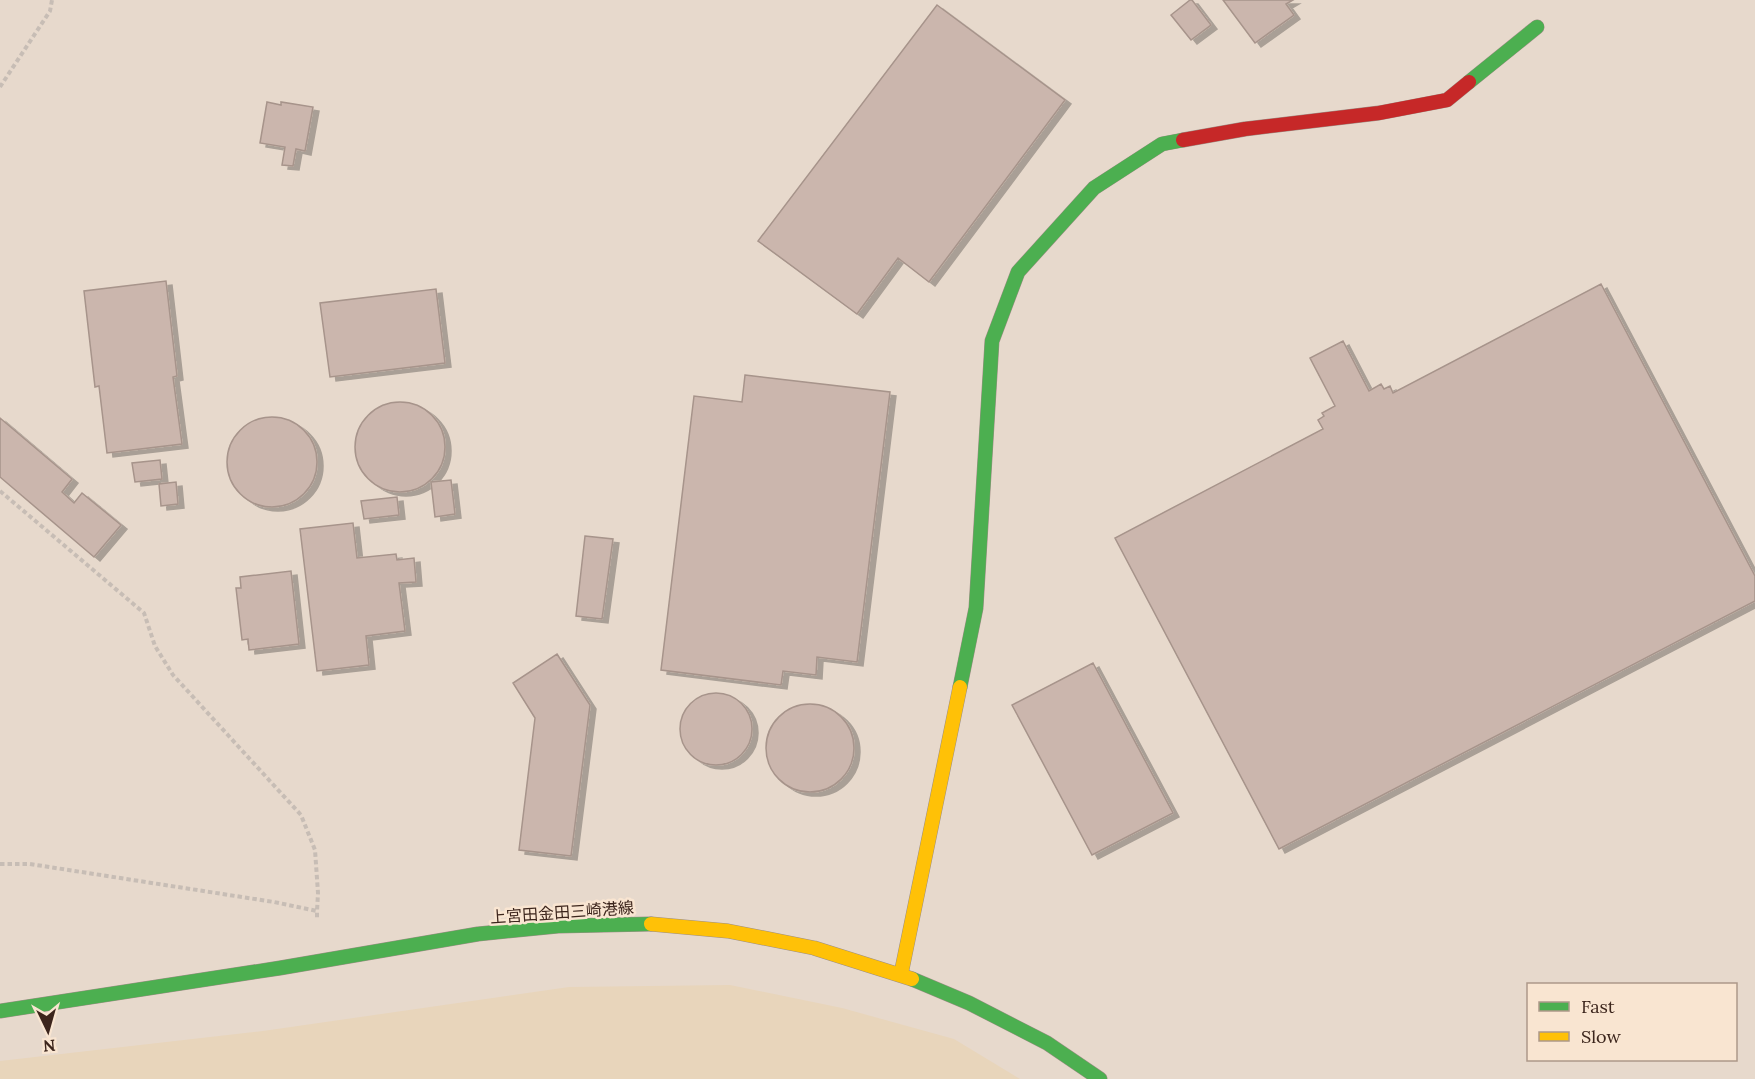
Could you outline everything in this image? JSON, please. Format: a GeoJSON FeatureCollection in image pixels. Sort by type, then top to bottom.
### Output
{"type":"FeatureCollection","features":[{"type":"Feature","properties":{"kind":"street"},"geometry":{"type":"LineString","coordinates":[[901,974],[976,608],[992,341],[1018,272],[1094,188],[1162,144],[1245,129],[1379,113],[1447,100],[1536,27]]}},
{"type":"Feature","properties":{"kind":"street","name":"上宮田金田三崎港線"},"geometry":{"type":"LineString","coordinates":[[0,1011],[317,962],[478,934],[558,926],[646,924],[728,931],[814,948],[901,974],[969,1003],[1037,1038],[1100,1079]]}},
{"type":"Feature","properties":{"kind":"path"},"geometry":{"type":"LineString","coordinates":[[0,87],[51,11],[52,0]]}},
{"type":"Feature","properties":{"kind":"path"},"geometry":{"type":"LineString","coordinates":[[0,491],[144,613],[155,646],[173,675],[301,815],[315,850],[318,893],[317,962]]}},
{"type":"Feature","properties":{"kind":"path"},"geometry":{"type":"LineString","coordinates":[[0,864],[30,864],[274,902],[317,911]]}},
{"type":"Feature","properties":{"kind":"shaded area"},"geometry":{"type":"Polygon","coordinates":[[[730,985],[842,1008],[954,1039],[1020,1079],[0,1079],[0,1061],[263,1031],[569,987],[730,985]]]}},
{"type":"Feature","properties":{"kind":"building"},"geometry":{"type":"Polygon","coordinates":[[[1190,0],[1211,25],[1191,40],[1171,15],[1190,0]]]}},
{"type":"Feature","properties":{"kind":"building"},"geometry":{"type":"Polygon","coordinates":[[[1223,0],[1293,0],[1286,4],[1294,15],[1255,43],[1223,0]]]}},
{"type":"Feature","properties":{"kind":"building"},"geometry":{"type":"Polygon","coordinates":[[[937,5],[1065,100],[929,282],[898,258],[857,314],[758,241],[937,5]]]}},
{"type":"Feature","properties":{"kind":"building"},"geometry":{"type":"Polygon","coordinates":[[[267,102],[313,107],[305,151],[296,149],[293,166],[282,165],[285,147],[260,143],[267,102]]]}},
{"type":"Feature","properties":{"kind":"building"},"geometry":{"type":"Polygon","coordinates":[[[166,281],[177,376],[173,377],[182,444],[107,453],[99,386],[95,387],[84,291],[166,281]]]}},
{"type":"Feature","properties":{"kind":"building"},"geometry":{"type":"Polygon","coordinates":[[[1601,284],[1755,576],[1755,601],[1279,849],[1115,538],[1323,429],[1318,420],[1324,416],[1322,413],[1335,406],[1310,358],[1343,341],[1369,391],[1381,384],[1384,389],[1390,386],[1393,393],[1601,284]]]}},
{"type":"Feature","properties":{"kind":"building"},"geometry":{"type":"Polygon","coordinates":[[[436,289],[445,363],[330,377],[320,303],[436,289]]]}},
{"type":"Feature","properties":{"kind":"building"},"geometry":{"type":"Polygon","coordinates":[[[745,375],[890,392],[857,662],[817,657],[816,675],[783,671],[781,685],[661,670],[694,396],[742,402],[745,375]]]}},
{"type":"Feature","properties":{"kind":"building"},"geometry":{"type":"Polygon","coordinates":[[[400,402],[417,405],[432,415],[442,430],[445,447],[442,464],[432,479],[417,489],[400,492],[383,489],[368,479],[358,464],[355,447],[358,430],[368,415],[383,405],[400,402]]]}},
{"type":"Feature","properties":{"kind":"building"},"geometry":{"type":"Polygon","coordinates":[[[272,417],[289,421],[304,430],[313,445],[317,462],[313,479],[304,494],[289,503],[272,507],[255,503],[240,494],[231,479],[227,462],[231,445],[240,430],[255,421],[272,417]]]}},
{"type":"Feature","properties":{"kind":"building"},"geometry":{"type":"Polygon","coordinates":[[[0,418],[72,479],[62,492],[74,503],[82,493],[121,525],[94,557],[0,477],[0,418]]]}},
{"type":"Feature","properties":{"kind":"building"},"geometry":{"type":"Polygon","coordinates":[[[160,460],[162,479],[135,482],[132,463],[160,460]]]}},
{"type":"Feature","properties":{"kind":"building"},"geometry":{"type":"Polygon","coordinates":[[[451,480],[455,514],[435,517],[431,482],[451,480]]]}},
{"type":"Feature","properties":{"kind":"building"},"geometry":{"type":"Polygon","coordinates":[[[176,482],[178,504],[161,506],[159,484],[176,482]]]}},
{"type":"Feature","properties":{"kind":"building"},"geometry":{"type":"Polygon","coordinates":[[[397,497],[399,515],[364,519],[361,501],[397,497]]]}},
{"type":"Feature","properties":{"kind":"building"},"geometry":{"type":"Polygon","coordinates":[[[353,523],[357,558],[396,554],[397,560],[414,558],[416,582],[399,583],[405,631],[366,636],[369,665],[317,671],[300,529],[353,523]]]}},
{"type":"Feature","properties":{"kind":"building"},"geometry":{"type":"Polygon","coordinates":[[[585,536],[613,539],[602,619],[576,616],[585,536]]]}},
{"type":"Feature","properties":{"kind":"building"},"geometry":{"type":"Polygon","coordinates":[[[291,571],[299,644],[249,650],[248,639],[242,640],[236,588],[241,588],[240,577],[291,571]]]}},
{"type":"Feature","properties":{"kind":"building"},"geometry":{"type":"Polygon","coordinates":[[[557,654],[590,705],[571,856],[519,850],[535,718],[513,683],[557,654]]]}},
{"type":"Feature","properties":{"kind":"building"},"geometry":{"type":"Polygon","coordinates":[[[1093,663],[1173,813],[1092,855],[1012,705],[1093,663]]]}},
{"type":"Feature","properties":{"kind":"building"},"geometry":{"type":"Polygon","coordinates":[[[723,693],[742,703],[750,715],[752,729],[750,743],[742,755],[730,763],[709,765],[690,755],[682,743],[680,722],[690,703],[702,695],[723,693]]]}},
{"type":"Feature","properties":{"kind":"building"},"geometry":{"type":"Polygon","coordinates":[[[810,704],[827,708],[841,717],[850,731],[854,748],[850,765],[841,779],[827,788],[810,792],[793,788],[779,779],[770,765],[766,748],[770,731],[779,717],[793,708],[810,704]]]}},
{"type":"Feature","properties":{"kind":"traffic: fast"},"geometry":{"type":"LineString","coordinates":[[1469,82],[1537,27]]}},
{"type":"Feature","properties":{"kind":"traffic: fast"},"geometry":{"type":"LineString","coordinates":[[960,687],[976,608],[992,341],[1018,272],[1094,188],[1162,144],[1183,140]]}},
{"type":"Feature","properties":{"kind":"traffic: fast"},"geometry":{"type":"LineString","coordinates":[[0,1011],[280,968],[478,934],[558,926],[651,924]]}},
{"type":"Feature","properties":{"kind":"traffic: fast"},"geometry":{"type":"LineString","coordinates":[[912,979],[969,1003],[1047,1043],[1100,1079]]}},
{"type":"Feature","properties":{"kind":"traffic: slow"},"geometry":{"type":"LineString","coordinates":[[901,974],[960,687]]}},
{"type":"Feature","properties":{"kind":"traffic: slow"},"geometry":{"type":"LineString","coordinates":[[651,924],[728,931],[814,948],[912,979]]}},
{"type":"Feature","properties":{"kind":"traffic: jam"},"geometry":{"type":"LineString","coordinates":[[1183,140],[1245,129],[1379,113],[1447,100],[1469,82]]}}]}
